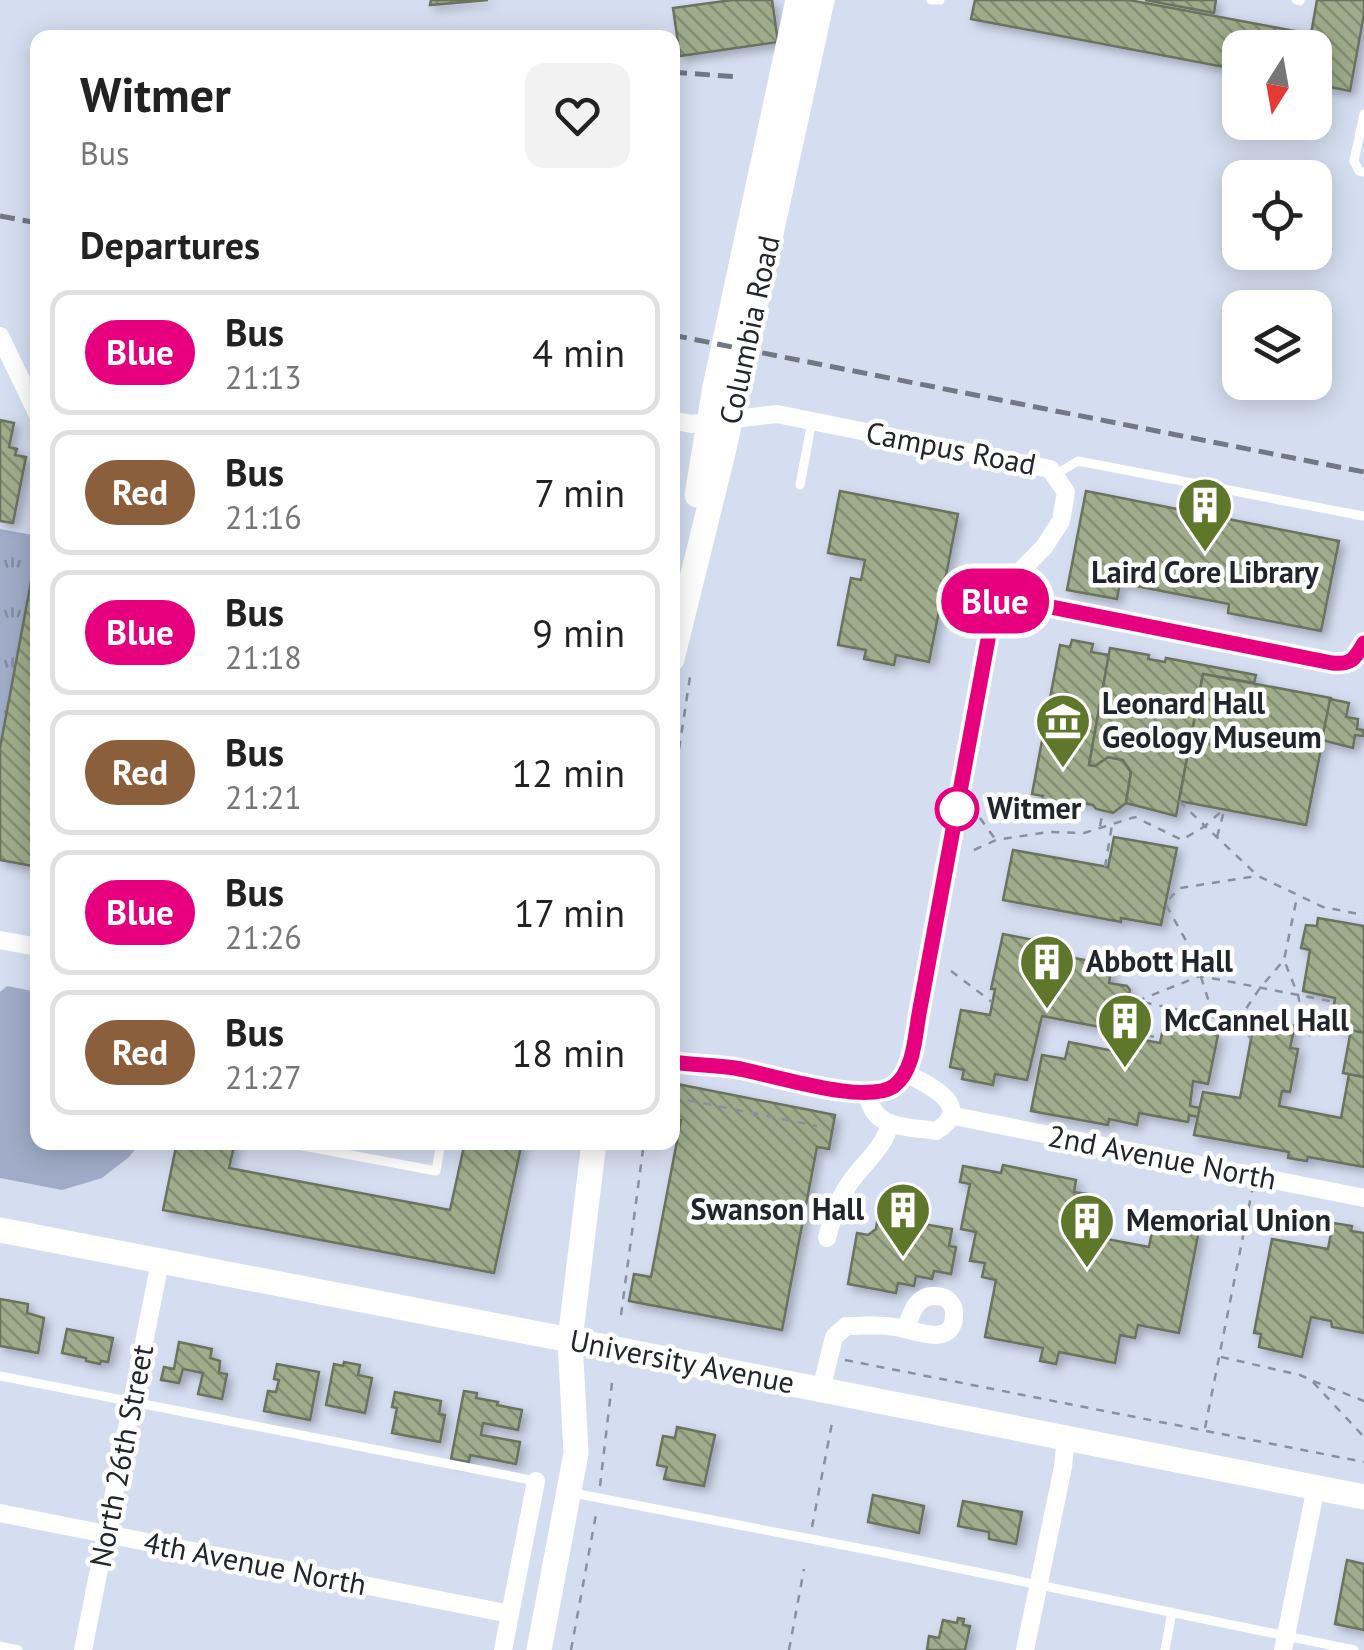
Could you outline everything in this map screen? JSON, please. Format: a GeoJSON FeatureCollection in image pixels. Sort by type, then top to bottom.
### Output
{"type":"FeatureCollection","features":[{"type":"Feature","properties":{"kind":"main road","name":"Columbia Road"},"geometry":{"type":"LineString","coordinates":[[680,601],[715,387],[798,0]]}},
{"type":"Feature","properties":{"kind":"main road","name":"Columbia Road"},"geometry":{"type":"LineString","coordinates":[[680,626],[727,434],[822,0]]}},
{"type":"Feature","properties":{"kind":"main road"},"geometry":{"type":"LineString","coordinates":[[539,1650],[576,1453],[570,1340],[593,1150]]}},
{"type":"Feature","properties":{"kind":"main road","name":"University Avenue"},"geometry":{"type":"LineString","coordinates":[[0,1230],[1364,1497]]}},
{"type":"Feature","properties":{"kind":"street"},"geometry":{"type":"LineString","coordinates":[[0,336],[5,359],[30,401]]}},
{"type":"Feature","properties":{"kind":"street","name":"Campus Road"},"geometry":{"type":"LineString","coordinates":[[680,422],[691,424],[776,414],[1050,469],[1066,492],[1061,521],[1044,546],[996,596]]}},
{"type":"Feature","properties":{"kind":"street"},"geometry":{"type":"LineString","coordinates":[[680,1063],[735,1068],[868,1094],[893,1087],[906,1073],[996,596],[1332,663],[1344,664],[1354,658],[1364,643]]}},
{"type":"Feature","properties":{"kind":"street"},"geometry":{"type":"LineString","coordinates":[[0,940],[30,946]]}},
{"type":"Feature","properties":{"kind":"street"},"geometry":{"type":"LineString","coordinates":[[868,1094],[875,1116],[890,1124],[936,1131],[945,1126],[950,1117],[949,1100],[906,1073]]}},
{"type":"Feature","properties":{"kind":"street","name":"2nd Avenue North"},"geometry":{"type":"LineString","coordinates":[[959,1117],[1364,1198]]}},
{"type":"Feature","properties":{"kind":"street"},"geometry":{"type":"LineString","coordinates":[[827,1238],[833,1212],[850,1182],[882,1146],[890,1124]]}},
{"type":"Feature","properties":{"kind":"street","name":"North 26th Street"},"geometry":{"type":"LineString","coordinates":[[83,1650],[160,1262]]}},
{"type":"Feature","properties":{"kind":"street"},"geometry":{"type":"LineString","coordinates":[[821,1390],[834,1337],[846,1326],[906,1329]]}},
{"type":"Feature","properties":{"kind":"street"},"geometry":{"type":"LineString","coordinates":[[1025,1650],[1064,1467],[1066,1438]]}},
{"type":"Feature","properties":{"kind":"street"},"geometry":{"type":"LineString","coordinates":[[504,1650],[536,1481]]}},
{"type":"Feature","properties":{"kind":"street"},"geometry":{"type":"LineString","coordinates":[[1284,1643],[1316,1488]]}},
{"type":"Feature","properties":{"kind":"street","name":"4th Avenue North"},"geometry":{"type":"LineString","coordinates":[[0,1513],[510,1614]]}},
{"type":"Feature","properties":{"kind":"lane"},"geometry":{"type":"LineString","coordinates":[[930,0],[940,0]]}},
{"type":"Feature","properties":{"kind":"lane"},"geometry":{"type":"LineString","coordinates":[[1364,114],[1354,160],[1359,171],[1364,172]]}},
{"type":"Feature","properties":{"kind":"lane"},"geometry":{"type":"LineString","coordinates":[[800,485],[812,422]]}},
{"type":"Feature","properties":{"kind":"lane"},"geometry":{"type":"LineString","coordinates":[[1054,475],[1078,462],[1363,516]]}},
{"type":"Feature","properties":{"kind":"lane"},"geometry":{"type":"LineString","coordinates":[[324,1150],[436,1171],[440,1150]]}},
{"type":"Feature","properties":{"kind":"lane"},"geometry":{"type":"LineString","coordinates":[[0,1376],[536,1481]]}},
{"type":"Feature","properties":{"kind":"lane"},"geometry":{"type":"LineString","coordinates":[[570,1492],[1172,1612],[1284,1643],[1354,1650]]}},
{"type":"Feature","properties":{"kind":"lane"},"geometry":{"type":"LineString","coordinates":[[1165,1650],[1172,1612]]}},
{"type":"Feature","properties":{"kind":"lane"},"geometry":{"type":"LineString","coordinates":[[0,1646],[18,1650]]}},
{"type":"Feature","properties":{"kind":"path"},"geometry":{"type":"LineString","coordinates":[[680,740],[688,684]]}},
{"type":"Feature","properties":{"kind":"path"},"geometry":{"type":"LineString","coordinates":[[1179,800],[1258,876],[1323,907],[1364,915]]}},
{"type":"Feature","properties":{"kind":"path"},"geometry":{"type":"LineString","coordinates":[[974,850],[996,840],[1048,832],[1084,833],[1135,816],[1182,840],[1224,810],[1216,838]]}},
{"type":"Feature","properties":{"kind":"path"},"geometry":{"type":"LineString","coordinates":[[1100,827],[1103,811]]}},
{"type":"Feature","properties":{"kind":"path"},"geometry":{"type":"LineString","coordinates":[[980,818],[996,840]]}},
{"type":"Feature","properties":{"kind":"path"},"geometry":{"type":"LineString","coordinates":[[1105,867],[1113,824]]}},
{"type":"Feature","properties":{"kind":"path"},"geometry":{"type":"LineString","coordinates":[[1214,1017],[1194,955],[1165,903],[1180,888],[1258,876]]}},
{"type":"Feature","properties":{"kind":"path"},"geometry":{"type":"LineString","coordinates":[[1237,1022],[1284,960],[1297,895]]}},
{"type":"Feature","properties":{"kind":"path"},"geometry":{"type":"LineString","coordinates":[[1137,1001],[1200,976],[1260,988],[1298,995],[1334,1002],[1307,1038],[1298,995],[1284,960]]}},
{"type":"Feature","properties":{"kind":"path"},"geometry":{"type":"LineString","coordinates":[[952,971],[992,1002]]}},
{"type":"Feature","properties":{"kind":"path"},"geometry":{"type":"LineString","coordinates":[[1161,1038],[1126,1029],[1129,999],[1237,1022],[1251,1039]]}},
{"type":"Feature","properties":{"kind":"path"},"geometry":{"type":"LineString","coordinates":[[1168,1025],[1171,1008]]}},
{"type":"Feature","properties":{"kind":"path"},"geometry":{"type":"LineString","coordinates":[[680,1099],[817,1126]]}},
{"type":"Feature","properties":{"kind":"path"},"geometry":{"type":"LineString","coordinates":[[620,1315],[643,1150]]}},
{"type":"Feature","properties":{"kind":"path"},"geometry":{"type":"LineString","coordinates":[[1204,1430],[1255,1177]]}},
{"type":"Feature","properties":{"kind":"path"},"geometry":{"type":"LineString","coordinates":[[1220,1356],[1300,1375],[1364,1401]]}},
{"type":"Feature","properties":{"kind":"path"},"geometry":{"type":"LineString","coordinates":[[828,1357],[1364,1462]]}},
{"type":"Feature","properties":{"kind":"path"},"geometry":{"type":"LineString","coordinates":[[1311,1380],[1364,1436]]}},
{"type":"Feature","properties":{"kind":"path"},"geometry":{"type":"LineString","coordinates":[[571,1650],[599,1498],[612,1383]]}},
{"type":"Feature","properties":{"kind":"path"},"geometry":{"type":"LineString","coordinates":[[810,1538],[832,1422]]}},
{"type":"Feature","properties":{"kind":"path"},"geometry":{"type":"LineString","coordinates":[[788,1650],[804,1570]]}},
{"type":"Feature","properties":{"kind":"green space"},"geometry":{"type":"Polygon","coordinates":[[[0,529],[30,535],[30,581],[0,748],[0,529]]]}},
{"type":"Feature","properties":{"kind":"green space"},"geometry":{"type":"Polygon","coordinates":[[[7,986],[30,991],[30,1150],[134,1150],[102,1178],[62,1190],[0,1178],[0,992],[7,986]]]}},
{"type":"Feature","properties":{"kind":"building"},"geometry":{"type":"Polygon","coordinates":[[[431,0],[488,0],[430,5],[431,0]]]}},
{"type":"Feature","properties":{"kind":"building"},"geometry":{"type":"Polygon","coordinates":[[[732,0],[772,0],[778,42],[680,56],[680,30],[676,30],[673,8],[732,0]]]}},
{"type":"Feature","properties":{"kind":"building"},"geometry":{"type":"Polygon","coordinates":[[[975,0],[1129,0],[1290,30],[1222,30],[1222,67],[971,19],[975,0]]]}},
{"type":"Feature","properties":{"kind":"building"},"geometry":{"type":"Polygon","coordinates":[[[1145,0],[1216,0],[1214,13],[1145,0]]]}},
{"type":"Feature","properties":{"kind":"building"},"geometry":{"type":"Polygon","coordinates":[[[1317,0],[1364,0],[1350,91],[1332,87],[1332,30],[1312,30],[1317,0]]]}},
{"type":"Feature","properties":{"kind":"building"},"geometry":{"type":"Polygon","coordinates":[[[0,420],[14,423],[9,447],[17,449],[15,455],[26,457],[13,523],[0,521],[0,420]]]}},
{"type":"Feature","properties":{"kind":"building"},"geometry":{"type":"Polygon","coordinates":[[[840,491],[958,514],[929,662],[896,655],[894,665],[864,659],[866,650],[838,645],[851,578],[861,580],[865,560],[828,553],[840,491]]]}},
{"type":"Feature","properties":{"kind":"building","name":"Laird Core Library"},"geometry":{"type":"Polygon","coordinates":[[[1086,491],[1339,541],[1321,631],[1228,613],[1229,604],[1120,583],[1117,599],[1067,590],[1086,491]]]}},
{"type":"Feature","properties":{"kind":"building"},"geometry":{"type":"Polygon","coordinates":[[[30,587],[30,866],[0,860],[0,748],[30,587]]]}},
{"type":"Feature","properties":{"kind":"building"},"geometry":{"type":"Polygon","coordinates":[[[1072,640],[1093,644],[1091,652],[1109,655],[1089,765],[1095,766],[1108,757],[1123,760],[1131,772],[1126,803],[1113,813],[1082,803],[1065,801],[1063,808],[1041,804],[1043,796],[1032,794],[1060,645],[1070,647],[1072,640]]]}},
{"type":"Feature","properties":{"kind":"building"},"geometry":{"type":"Polygon","coordinates":[[[1110,648],[1149,655],[1148,659],[1165,662],[1166,658],[1256,675],[1254,683],[1203,674],[1176,816],[1126,803],[1131,772],[1123,760],[1108,757],[1095,766],[1089,765],[1110,648]]]}},
{"type":"Feature","properties":{"kind":"building"},"geometry":{"type":"Polygon","coordinates":[[[1203,674],[1331,698],[1306,825],[1179,801],[1203,674]]]}},
{"type":"Feature","properties":{"kind":"building"},"geometry":{"type":"Polygon","coordinates":[[[1330,699],[1349,703],[1346,717],[1358,719],[1357,729],[1364,730],[1364,736],[1355,735],[1353,748],[1322,740],[1330,699]]]}},
{"type":"Feature","properties":{"kind":"building"},"geometry":{"type":"Polygon","coordinates":[[[1114,837],[1177,848],[1161,925],[1121,918],[1121,922],[1003,900],[1013,850],[1108,867],[1114,837]]]}},
{"type":"Feature","properties":{"kind":"building"},"geometry":{"type":"Polygon","coordinates":[[[1318,918],[1364,926],[1364,1033],[1338,1028],[1340,1014],[1333,1013],[1335,998],[1303,991],[1310,950],[1301,948],[1306,925],[1317,926],[1318,918]]]}},
{"type":"Feature","properties":{"kind":"building","name":"Abbott Hall"},"geometry":{"type":"Polygon","coordinates":[[[1003,934],[1049,943],[1047,953],[1112,965],[1109,983],[1130,990],[1126,1009],[1122,1013],[1103,1010],[1100,1027],[1042,1016],[1027,1080],[995,1074],[993,1085],[962,1079],[964,1070],[950,1067],[961,1010],[990,1015],[995,989],[991,989],[1003,934]]]}},
{"type":"Feature","properties":{"kind":"building","name":"McCannel Hall"},"geometry":{"type":"Polygon","coordinates":[[[1103,1010],[1117,1012],[1115,1022],[1128,1037],[1160,1043],[1164,1024],[1218,1035],[1208,1084],[1193,1081],[1190,1106],[1200,1108],[1198,1117],[1189,1115],[1188,1122],[1139,1113],[1137,1125],[1109,1119],[1108,1125],[1031,1111],[1042,1055],[1065,1059],[1069,1042],[1118,1052],[1119,1044],[1108,1029],[1100,1027],[1103,1010]]]}},
{"type":"Feature","properties":{"kind":"building"},"geometry":{"type":"Polygon","coordinates":[[[1255,1018],[1295,1026],[1290,1048],[1298,1049],[1290,1092],[1282,1091],[1279,1106],[1341,1118],[1349,1074],[1364,1077],[1364,1167],[1308,1157],[1307,1161],[1288,1158],[1289,1152],[1194,1135],[1203,1092],[1240,1098],[1255,1018]]]}},
{"type":"Feature","properties":{"kind":"building"},"geometry":{"type":"Polygon","coordinates":[[[1351,1030],[1364,1033],[1364,1077],[1343,1073],[1351,1030]]]}},
{"type":"Feature","properties":{"kind":"building"},"geometry":{"type":"Polygon","coordinates":[[[680,1085],[835,1115],[829,1149],[817,1147],[782,1330],[629,1301],[634,1274],[651,1277],[675,1150],[680,1150],[680,1085]]]}},
{"type":"Feature","properties":{"kind":"building"},"geometry":{"type":"Polygon","coordinates":[[[175,1150],[233,1150],[229,1168],[450,1210],[463,1150],[520,1150],[494,1273],[163,1210],[175,1150]]]}},
{"type":"Feature","properties":{"kind":"building","name":"Memorial Union"},"geometry":{"type":"Polygon","coordinates":[[[1003,1165],[1076,1180],[1074,1192],[1088,1194],[1080,1234],[1149,1247],[1154,1221],[1199,1230],[1179,1333],[1138,1325],[1135,1338],[1120,1335],[1115,1363],[1059,1352],[1056,1364],[1040,1361],[1043,1348],[985,1337],[996,1280],[982,1277],[985,1263],[970,1261],[976,1232],[961,1229],[970,1184],[960,1182],[963,1166],[1001,1173],[1003,1165]]]}},
{"type":"Feature","properties":{"kind":"building","name":"Swanson Hall"},"geometry":{"type":"Polygon","coordinates":[[[878,1216],[952,1229],[949,1246],[956,1247],[951,1274],[934,1271],[932,1279],[916,1276],[914,1286],[898,1283],[896,1293],[848,1284],[857,1233],[868,1235],[876,1229],[878,1216]]]}},
{"type":"Feature","properties":{"kind":"building"},"geometry":{"type":"Polygon","coordinates":[[[1333,1223],[1364,1233],[1364,1333],[1332,1327],[1331,1321],[1311,1317],[1302,1357],[1259,1347],[1261,1334],[1254,1333],[1272,1239],[1328,1249],[1333,1223]]]}},
{"type":"Feature","properties":{"kind":"building"},"geometry":{"type":"Polygon","coordinates":[[[0,1299],[28,1304],[27,1313],[44,1318],[38,1353],[0,1346],[0,1299]]]}},
{"type":"Feature","properties":{"kind":"building"},"geometry":{"type":"Polygon","coordinates":[[[67,1329],[113,1338],[108,1362],[100,1364],[62,1353],[67,1329]]]}},
{"type":"Feature","properties":{"kind":"building"},"geometry":{"type":"Polygon","coordinates":[[[179,1342],[212,1349],[210,1358],[220,1361],[219,1373],[227,1374],[222,1399],[198,1394],[203,1373],[183,1369],[179,1383],[161,1380],[164,1367],[174,1369],[179,1342]]]}},
{"type":"Feature","properties":{"kind":"building"},"geometry":{"type":"Polygon","coordinates":[[[344,1362],[360,1365],[358,1375],[372,1378],[365,1413],[326,1405],[334,1364],[343,1366],[344,1362]]]}},
{"type":"Feature","properties":{"kind":"building"},"geometry":{"type":"Polygon","coordinates":[[[277,1364],[319,1372],[310,1420],[264,1411],[268,1391],[276,1392],[277,1364]]]}},
{"type":"Feature","properties":{"kind":"building"},"geometry":{"type":"Polygon","coordinates":[[[464,1391],[477,1393],[476,1398],[498,1402],[497,1405],[522,1410],[518,1430],[483,1423],[481,1435],[520,1442],[516,1464],[470,1455],[469,1462],[451,1459],[464,1391]]]}},
{"type":"Feature","properties":{"kind":"building"},"geometry":{"type":"Polygon","coordinates":[[[395,1392],[441,1401],[439,1414],[445,1415],[440,1442],[392,1433],[397,1408],[392,1407],[395,1392]]]}},
{"type":"Feature","properties":{"kind":"building"},"geometry":{"type":"Polygon","coordinates":[[[677,1427],[715,1435],[704,1486],[664,1479],[667,1467],[657,1465],[663,1436],[675,1438],[677,1427]]]}},
{"type":"Feature","properties":{"kind":"building"},"geometry":{"type":"Polygon","coordinates":[[[873,1495],[924,1506],[919,1533],[868,1522],[873,1495]]]}},
{"type":"Feature","properties":{"kind":"building"},"geometry":{"type":"Polygon","coordinates":[[[963,1501],[1022,1512],[1016,1544],[989,1539],[989,1532],[958,1526],[963,1501]]]}},
{"type":"Feature","properties":{"kind":"building"},"geometry":{"type":"Polygon","coordinates":[[[1347,1560],[1364,1564],[1364,1630],[1335,1624],[1347,1560]]]}},
{"type":"Feature","properties":{"kind":"building"},"geometry":{"type":"Polygon","coordinates":[[[958,1618],[964,1619],[963,1625],[970,1626],[965,1650],[927,1650],[929,1636],[939,1638],[943,1620],[957,1623],[958,1618]]]}},
{"type":"Feature","properties":{"kind":"railway"},"geometry":{"type":"LineString","coordinates":[[680,73],[738,77]]}},
{"type":"Feature","properties":{"kind":"railway"},"geometry":{"type":"LineString","coordinates":[[0,216],[30,222]]}},
{"type":"Feature","properties":{"kind":"railway"},"geometry":{"type":"LineString","coordinates":[[680,337],[1364,472]]}},
{"type":"Feature","properties":{"kind":"bus line","name":"Blue"},"geometry":{"type":"LineString","coordinates":[[680,1063],[735,1068],[872,1094],[893,1087],[905,1075],[996,596],[1332,663],[1344,664],[1354,658],[1364,643]]}},
{"type":"Feature","properties":{"kind":"place","name":"Laird Core Library"},"geometry":{"type":"Point","coordinates":[1205,554]}},
{"type":"Feature","properties":{"kind":"place","name":"Leonard Hall Geology Museum"},"geometry":{"type":"Point","coordinates":[1063,770]}},
{"type":"Feature","properties":{"kind":"place","name":"Witmer"},"geometry":{"type":"Point","coordinates":[957,809]}},
{"type":"Feature","properties":{"kind":"place","name":"Abbott Hall"},"geometry":{"type":"Point","coordinates":[1047,1011]}},
{"type":"Feature","properties":{"kind":"place","name":"McCannel Hall"},"geometry":{"type":"Point","coordinates":[1125,1070]}},
{"type":"Feature","properties":{"kind":"place","name":"Swanson Hall"},"geometry":{"type":"Point","coordinates":[903,1259]}},
{"type":"Feature","properties":{"kind":"place","name":"Memorial Union"},"geometry":{"type":"Point","coordinates":[1087,1270]}}]}
